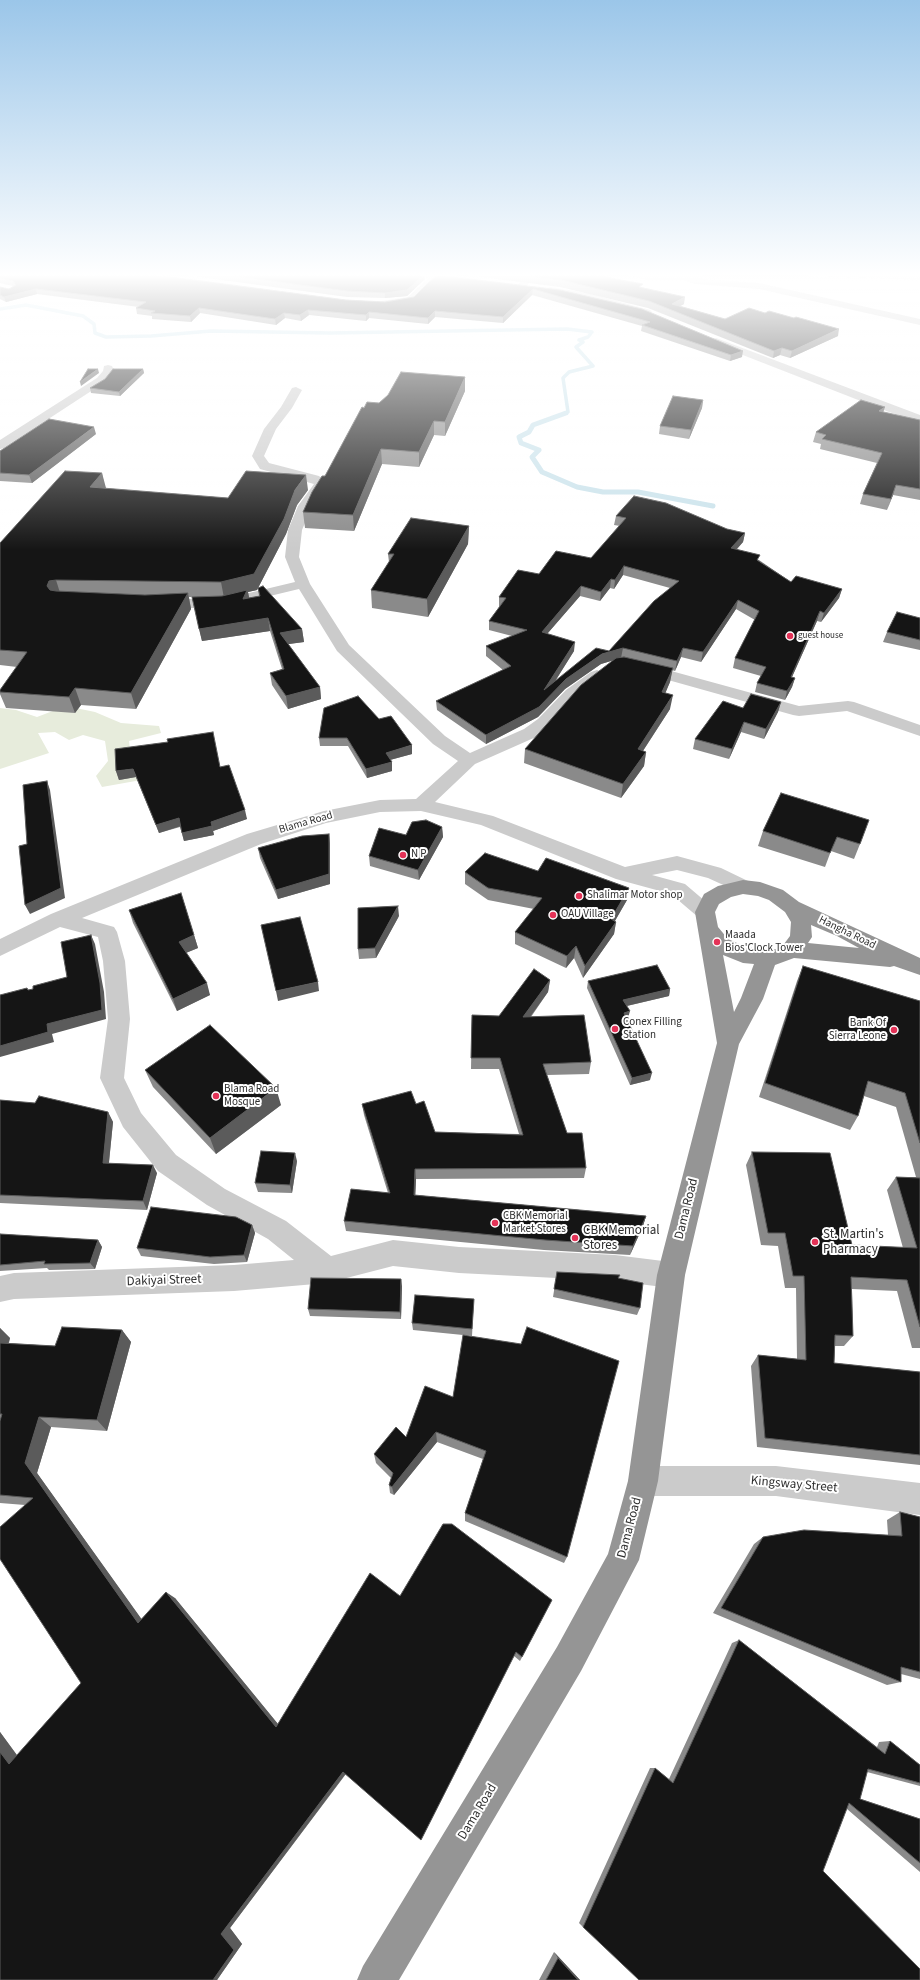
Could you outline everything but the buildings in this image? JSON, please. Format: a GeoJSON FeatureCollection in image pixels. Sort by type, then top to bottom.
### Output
{"type":"FeatureCollection","features":[{"type":"Feature","properties":{"kind":"highway"},"geometry":{"type":"LineString","coordinates":[[706,921],[721,945],[743,955],[767,958],[780,956],[792,950],[801,937],[801,922],[792,907],[776,895],[760,889],[743,888],[725,891],[711,899],[706,921],[728,1043]]}},
{"type":"Feature","properties":{"kind":"highway","name":"Hangha Road"},"geometry":{"type":"LineString","coordinates":[[792,907],[911,964]]}},
{"type":"Feature","properties":{"kind":"highway","name":"Hangha Road"},"geometry":{"type":"LineString","coordinates":[[792,950],[911,964]]}},
{"type":"Feature","properties":{"kind":"highway"},"geometry":{"type":"LineString","coordinates":[[728,1043],[752,999],[767,958]]}},
{"type":"Feature","properties":{"kind":"highway","name":"Dama Road"},"geometry":{"type":"LineString","coordinates":[[377,1980],[570,1659],[623,1560],[643,1481],[670,1275],[728,1043]]}},
{"type":"Feature","properties":{"kind":"street"},"geometry":{"type":"LineString","coordinates":[[776,365],[893,410],[920,418]]}},
{"type":"Feature","properties":{"kind":"street"},"geometry":{"type":"LineString","coordinates":[[0,445],[101,380],[109,371],[108,368]]}},
{"type":"Feature","properties":{"kind":"street"},"geometry":{"type":"LineString","coordinates":[[296,390],[286,408],[270,428],[258,456],[264,466],[314,479],[321,483],[305,506],[295,530],[292,557],[302,584],[343,648],[439,740],[469,760]]}},
{"type":"Feature","properties":{"kind":"street"},"geometry":{"type":"LineString","coordinates":[[149,604],[224,603],[302,584]]}},
{"type":"Feature","properties":{"kind":"street"},"geometry":{"type":"LineString","coordinates":[[421,805],[469,760],[530,733],[544,723],[572,694],[607,668],[621,665],[799,711],[848,706],[920,731]]}},
{"type":"Feature","properties":{"kind":"street","name":"Blama Road"},"geometry":{"type":"LineString","coordinates":[[0,948],[58,919],[254,839],[324,817],[380,806],[421,805],[486,820],[623,874],[678,889],[706,921]]}},
{"type":"Feature","properties":{"kind":"street"},"geometry":{"type":"LineString","coordinates":[[623,874],[678,863],[714,873],[743,888]]}},
{"type":"Feature","properties":{"kind":"street"},"geometry":{"type":"LineString","coordinates":[[58,919],[107,932],[114,961],[119,1019],[112,1078],[132,1120],[167,1163],[216,1197],[277,1230],[327,1270]]}},
{"type":"Feature","properties":{"kind":"street","name":"Dakiyai Street"},"geometry":{"type":"LineString","coordinates":[[0,1288],[14,1286],[234,1278],[327,1270],[393,1253],[459,1260],[615,1268],[670,1275]]}},
{"type":"Feature","properties":{"kind":"street","name":"Kingsway Street"},"geometry":{"type":"LineString","coordinates":[[643,1481],[776,1481],[920,1499]]}},
{"type":"Feature","properties":{"kind":"green space"},"geometry":{"type":"Polygon","coordinates":[[[66,706],[95,712],[121,723],[159,726],[161,733],[129,741],[131,759],[158,777],[102,787],[96,776],[108,761],[105,741],[83,735],[69,740],[55,732],[38,733],[49,753],[0,769],[0,708],[16,710],[37,717],[66,706]]]}},
{"type":"Feature","properties":{"kind":"waterway"},"geometry":{"type":"LineString","coordinates":[[563,414],[568,412],[563,378],[569,372],[592,365]]}},
{"type":"Feature","properties":{"kind":"waterway"},"geometry":{"type":"LineString","coordinates":[[566,413],[533,425],[529,432],[519,437],[521,443],[539,450],[532,457],[542,472],[577,487],[603,492],[638,492],[713,506]]}},
{"type":"Feature","properties":{"kind":"place","name":"guest house"},"geometry":{"type":"Point","coordinates":[790,636]}},
{"type":"Feature","properties":{"kind":"place","name":"N P"},"geometry":{"type":"Point","coordinates":[403,855]}},
{"type":"Feature","properties":{"kind":"place","name":"Shalimar Motor shop"},"geometry":{"type":"Point","coordinates":[579,896]}},
{"type":"Feature","properties":{"kind":"place","name":"OAU Village"},"geometry":{"type":"Point","coordinates":[553,915]}},
{"type":"Feature","properties":{"kind":"place","name":"Maada Bios'Clock Tower"},"geometry":{"type":"Point","coordinates":[717,942]}},
{"type":"Feature","properties":{"kind":"place","name":"Conex Filling Station"},"geometry":{"type":"Point","coordinates":[615,1029]}},
{"type":"Feature","properties":{"kind":"place","name":"Bank Of Sierra Leone"},"geometry":{"type":"Point","coordinates":[894,1030]}},
{"type":"Feature","properties":{"kind":"place","name":"Blama Road Mosque"},"geometry":{"type":"Point","coordinates":[216,1096]}},
{"type":"Feature","properties":{"kind":"place","name":"CBK Memorial Market Stores"},"geometry":{"type":"Point","coordinates":[495,1223]}},
{"type":"Feature","properties":{"kind":"place","name":"CBK Memorial Stores"},"geometry":{"type":"Point","coordinates":[575,1238]}},
{"type":"Feature","properties":{"kind":"place","name":"St. Martin's Pharmacy"},"geometry":{"type":"Point","coordinates":[815,1242]}}]}
